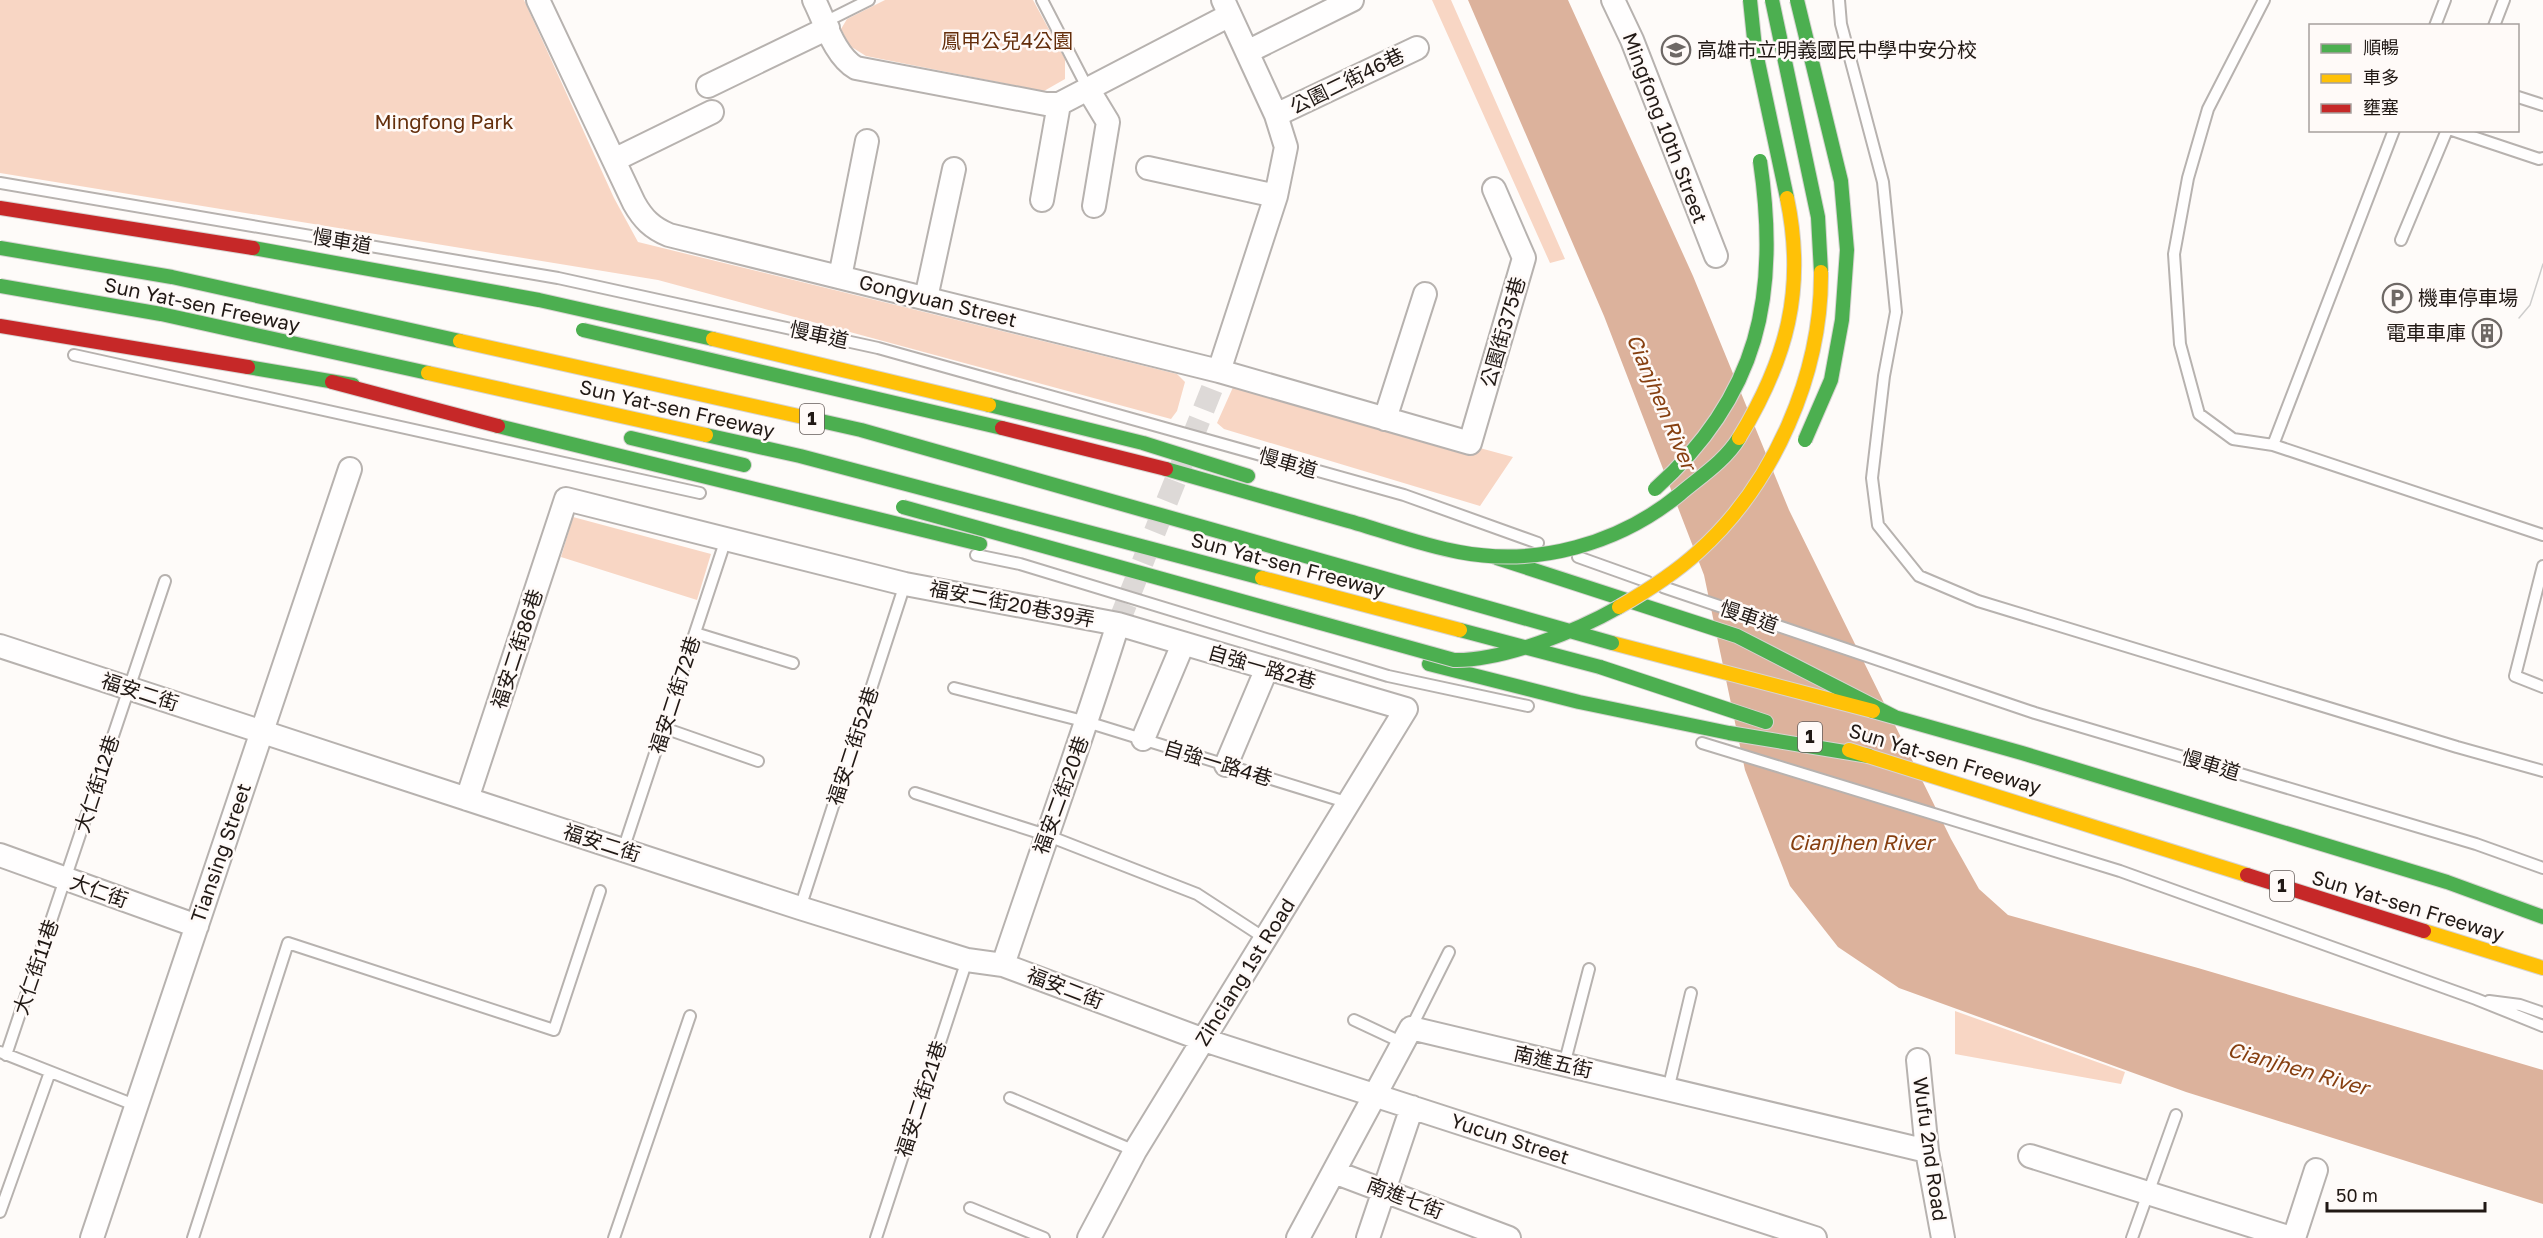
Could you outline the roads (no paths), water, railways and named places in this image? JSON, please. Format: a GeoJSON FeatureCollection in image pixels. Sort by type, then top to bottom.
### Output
{"type":"FeatureCollection","features":[{"type":"Feature","properties":{"kind":"highway"},"geometry":{"type":"LineString","coordinates":[[577,329],[1114,454],[1459,552],[1512,556],[1547,554],[1586,545],[1660,510],[1682,495],[1736,443],[1767,390],[1783,347],[1792,310],[1794,280],[1791,217],[1755,48],[1750,0]]}},
{"type":"Feature","properties":{"kind":"highway"},"geometry":{"type":"LineString","coordinates":[[1458,660],[1508,652],[1534,645],[1613,611],[1643,595],[1688,562],[1716,536],[1750,494],[1768,465],[1806,381],[1818,330],[1821,277],[1818,217],[1772,0]]}},
{"type":"Feature","properties":{"kind":"highway"},"geometry":{"type":"LineString","coordinates":[[1797,0],[1841,181],[1847,250],[1842,320],[1831,380],[1798,455]]}},
{"type":"Feature","properties":{"kind":"highway"},"geometry":{"type":"LineString","coordinates":[[1642,499],[1677,470],[1713,427],[1734,390],[1756,331],[1767,280],[1767,246],[1765,204],[1756,143]]}},
{"type":"Feature","properties":{"kind":"highway"},"geometry":{"type":"LineString","coordinates":[[0,208],[230,244],[551,303],[832,366],[1132,441],[1265,481]]}},
{"type":"Feature","properties":{"kind":"highway"},"geometry":{"type":"LineString","coordinates":[[96,223],[197,253]]}},
{"type":"Feature","properties":{"kind":"highway","name":"Sun Yat-sen Freeway"},"geometry":{"type":"LineString","coordinates":[[0,248],[172,277],[861,430],[1612,643],[1895,717],[2022,753],[2447,882],[2543,917]]}},
{"type":"Feature","properties":{"kind":"highway","name":"Sun Yat-sen Freeway"},"geometry":{"type":"LineString","coordinates":[[0,286],[161,314],[800,456],[1600,668],[1869,756],[2021,802],[2129,839],[2543,968]]}},
{"type":"Feature","properties":{"kind":"highway"},"geometry":{"type":"LineString","coordinates":[[0,326],[483,407]]}},
{"type":"Feature","properties":{"kind":"highway"},"geometry":{"type":"LineString","coordinates":[[332,382],[598,452],[1152,585],[1400,656],[1579,702],[1729,733],[1869,756]]}},
{"type":"Feature","properties":{"kind":"highway"},"geometry":{"type":"LineString","coordinates":[[619,435],[687,449],[755,468]]}},
{"type":"Feature","properties":{"kind":"highway"},"geometry":{"type":"LineString","coordinates":[[1320,498],[1737,636],[1895,717]]}},
{"type":"Feature","properties":{"kind":"highway"},"geometry":{"type":"LineString","coordinates":[[891,504],[1377,640],[1458,660],[1496,663],[1534,658],[1579,646],[1620,627]]}},
{"type":"Feature","properties":{"kind":"highway"},"geometry":{"type":"LineString","coordinates":[[1443,547],[1491,547],[1548,539]]}},
{"type":"Feature","properties":{"kind":"highway"},"geometry":{"type":"LineString","coordinates":[[1639,616],[1697,580]]}},
{"type":"Feature","properties":{"kind":"highway"},"geometry":{"type":"LineString","coordinates":[[2447,882],[2543,910]]}},
{"type":"Feature","properties":{"kind":"highway"},"geometry":{"type":"LineString","coordinates":[[2459,942],[2543,977]]}},
{"type":"Feature","properties":{"kind":"street","name":"Gongyuan Street"},"geometry":{"type":"LineString","coordinates":[[538,0],[642,218],[656,230],[1219,371],[1470,443]]}},
{"type":"Feature","properties":{"kind":"street"},"geometry":{"type":"LineString","coordinates":[[814,0],[848,63],[856,69],[1046,104],[1059,104],[1088,89],[1227,8],[1276,115],[1286,147],[1276,196],[1219,371]]}},
{"type":"Feature","properties":{"kind":"street"},"geometry":{"type":"LineString","coordinates":[[1247,52],[1352,0]]}},
{"type":"Feature","properties":{"kind":"street","name":"Mingfong 10th Street"},"geometry":{"type":"LineString","coordinates":[[1613,0],[1632,39],[1716,256]]}},
{"type":"Feature","properties":{"kind":"street"},"geometry":{"type":"LineString","coordinates":[[708,86],[827,25]]}},
{"type":"Feature","properties":{"kind":"street","name":"公園二街46巷"},"geometry":{"type":"LineString","coordinates":[[1276,115],[1417,48]]}},
{"type":"Feature","properties":{"kind":"street"},"geometry":{"type":"LineString","coordinates":[[1088,89],[1108,122],[1094,206]]}},
{"type":"Feature","properties":{"kind":"street"},"geometry":{"type":"LineString","coordinates":[[1042,200],[1059,104]]}},
{"type":"Feature","properties":{"kind":"street"},"geometry":{"type":"LineString","coordinates":[[614,160],[712,112]]}},
{"type":"Feature","properties":{"kind":"street"},"geometry":{"type":"LineString","coordinates":[[840,277],[867,141]]}},
{"type":"Feature","properties":{"kind":"street"},"geometry":{"type":"LineString","coordinates":[[1148,168],[1276,196]]}},
{"type":"Feature","properties":{"kind":"street"},"geometry":{"type":"LineString","coordinates":[[926,298],[954,169]]}},
{"type":"Feature","properties":{"kind":"street","name":"公園街375巷"},"geometry":{"type":"LineString","coordinates":[[1470,443],[1524,258],[1494,189]]}},
{"type":"Feature","properties":{"kind":"street"},"geometry":{"type":"LineString","coordinates":[[1385,419],[1425,294]]}},
{"type":"Feature","properties":{"kind":"street","name":"Tiansing Street"},"geometry":{"type":"LineString","coordinates":[[92,1238],[350,468]]}},
{"type":"Feature","properties":{"kind":"street","name":"福安二街20巷39弄"},"geometry":{"type":"LineString","coordinates":[[566,499],[905,584],[1118,624]]}},
{"type":"Feature","properties":{"kind":"street","name":"福安二街86巷"},"geometry":{"type":"LineString","coordinates":[[467,799],[566,499]]}},
{"type":"Feature","properties":{"kind":"street","name":"自強一路2巷"},"geometry":{"type":"LineString","coordinates":[[1118,624],[1406,709]]}},
{"type":"Feature","properties":{"kind":"street","name":"福安二街20巷"},"geometry":{"type":"LineString","coordinates":[[1003,965],[1046,835],[1087,722],[1118,624]]}},
{"type":"Feature","properties":{"kind":"street"},"geometry":{"type":"LineString","coordinates":[[1143,739],[1183,644]]}},
{"type":"Feature","properties":{"kind":"street","name":"福安二街"},"geometry":{"type":"LineString","coordinates":[[0,646],[800,908],[967,960],[1003,965],[1204,1040]]}},
{"type":"Feature","properties":{"kind":"street"},"geometry":{"type":"LineString","coordinates":[[1226,765],[1267,668]]}},
{"type":"Feature","properties":{"kind":"street","name":"Zihciang 1st Road"},"geometry":{"type":"LineString","coordinates":[[1089,1238],[1135,1151],[1406,709]]}},
{"type":"Feature","properties":{"kind":"street","name":"大仁街"},"geometry":{"type":"LineString","coordinates":[[0,855],[197,926]]}},
{"type":"Feature","properties":{"kind":"street","name":"南進五街"},"geometry":{"type":"LineString","coordinates":[[1406,1038],[1411,1028],[1927,1151]]}},
{"type":"Feature","properties":{"kind":"street"},"geometry":{"type":"LineString","coordinates":[[1298,1238],[1406,1038]]}},
{"type":"Feature","properties":{"kind":"street","name":"Yucun Street"},"geometry":{"type":"LineString","coordinates":[[1204,1040],[1815,1238]]}},
{"type":"Feature","properties":{"kind":"street","name":"Wufu 2nd Road"},"geometry":{"type":"LineString","coordinates":[[1918,1060],[1927,1151],[1943,1238]]}},
{"type":"Feature","properties":{"kind":"street"},"geometry":{"type":"LineString","coordinates":[[1368,1238],[1412,1107]]}},
{"type":"Feature","properties":{"kind":"street"},"geometry":{"type":"LineString","coordinates":[[2030,1156],[2292,1238],[2316,1170]]}},
{"type":"Feature","properties":{"kind":"street","name":"南進七街"},"geometry":{"type":"LineString","coordinates":[[1334,1172],[1509,1238]]}},
{"type":"Feature","properties":{"kind":"lane"},"geometry":{"type":"LineString","coordinates":[[827,25],[869,0]]}},
{"type":"Feature","properties":{"kind":"lane"},"geometry":{"type":"LineString","coordinates":[[1042,0],[1088,89]]}},
{"type":"Feature","properties":{"kind":"lane"},"geometry":{"type":"LineString","coordinates":[[1839,0],[1841,24],[1882,182],[1896,312],[1884,376],[1872,478],[1878,525],[1919,576],[1978,601],[2543,771]]}},
{"type":"Feature","properties":{"kind":"lane"},"geometry":{"type":"LineString","coordinates":[[2264,0],[2208,109],[2188,178],[2174,254],[2180,344],[2199,414],[2233,439],[2273,445],[2543,535]]}},
{"type":"Feature","properties":{"kind":"lane"},"geometry":{"type":"LineString","coordinates":[[2436,24],[2445,0]]}},
{"type":"Feature","properties":{"kind":"lane"},"geometry":{"type":"LineString","coordinates":[[2495,24],[2504,0]]}},
{"type":"Feature","properties":{"kind":"lane"},"geometry":{"type":"LineString","coordinates":[[2519,98],[2543,105]]}},
{"type":"Feature","properties":{"kind":"lane"},"geometry":{"type":"LineString","coordinates":[[2273,445],[2393,132]]}},
{"type":"Feature","properties":{"kind":"lane"},"geometry":{"type":"LineString","coordinates":[[2401,240],[2446,132]]}},
{"type":"Feature","properties":{"kind":"lane"},"geometry":{"type":"LineString","coordinates":[[2458,132],[2539,159],[2543,158]]}},
{"type":"Feature","properties":{"kind":"lane","name":"慢車道"},"geometry":{"type":"LineString","coordinates":[[0,183],[558,278],[878,348],[1404,495],[1689,597],[2035,713],[2543,866]]}},
{"type":"Feature","properties":{"kind":"lane"},"geometry":{"type":"LineString","coordinates":[[64,353],[717,497]]}},
{"type":"Feature","properties":{"kind":"lane","name":"福安二街72巷"},"geometry":{"type":"LineString","coordinates":[[623,850],[726,539]]}},
{"type":"Feature","properties":{"kind":"lane"},"geometry":{"type":"LineString","coordinates":[[950,549],[1020,564],[1388,676],[1536,707]]}},
{"type":"Feature","properties":{"kind":"lane"},"geometry":{"type":"LineString","coordinates":[[2543,566],[2515,676],[2543,687]]}},
{"type":"Feature","properties":{"kind":"lane","name":"大仁街12巷"},"geometry":{"type":"LineString","coordinates":[[66,879],[165,581]]}},
{"type":"Feature","properties":{"kind":"lane","name":"福安二街52巷"},"geometry":{"type":"LineString","coordinates":[[800,908],[905,584]]}},
{"type":"Feature","properties":{"kind":"lane"},"geometry":{"type":"LineString","coordinates":[[695,633],[793,663]]}},
{"type":"Feature","properties":{"kind":"lane","name":"自強一路4巷"},"geometry":{"type":"LineString","coordinates":[[954,688],[1087,722],[1349,803]]}},
{"type":"Feature","properties":{"kind":"lane"},"geometry":{"type":"LineString","coordinates":[[664,728],[759,761]]}},
{"type":"Feature","properties":{"kind":"lane"},"geometry":{"type":"LineString","coordinates":[[1695,741],[2120,871],[2476,999],[2543,1026]]}},
{"type":"Feature","properties":{"kind":"lane"},"geometry":{"type":"LineString","coordinates":[[915,793],[1046,835],[1197,894],[1266,939]]}},
{"type":"Feature","properties":{"kind":"lane","name":"大仁街11巷"},"geometry":{"type":"LineString","coordinates":[[3,1054],[66,879]]}},
{"type":"Feature","properties":{"kind":"lane"},"geometry":{"type":"LineString","coordinates":[[194,1238],[288,943],[554,1030],[600,891]]}},
{"type":"Feature","properties":{"kind":"lane"},"geometry":{"type":"LineString","coordinates":[[1354,1020],[1406,1038],[1449,952]]}},
{"type":"Feature","properties":{"kind":"lane","name":"福安二街21巷"},"geometry":{"type":"LineString","coordinates":[[876,1238],[967,960]]}},
{"type":"Feature","properties":{"kind":"lane"},"geometry":{"type":"LineString","coordinates":[[1564,1065],[1589,969]]}},
{"type":"Feature","properties":{"kind":"lane"},"geometry":{"type":"LineString","coordinates":[[1668,1090],[1691,993]]}},
{"type":"Feature","properties":{"kind":"lane"},"geometry":{"type":"LineString","coordinates":[[2476,999],[2520,1005],[2543,1013]]}},
{"type":"Feature","properties":{"kind":"lane"},"geometry":{"type":"LineString","coordinates":[[614,1238],[690,1016]]}},
{"type":"Feature","properties":{"kind":"lane"},"geometry":{"type":"LineString","coordinates":[[3,1054],[136,1106]]}},
{"type":"Feature","properties":{"kind":"lane"},"geometry":{"type":"LineString","coordinates":[[0,1212],[50,1072]]}},
{"type":"Feature","properties":{"kind":"lane"},"geometry":{"type":"LineString","coordinates":[[1010,1098],[1135,1151]]}},
{"type":"Feature","properties":{"kind":"lane"},"geometry":{"type":"LineString","coordinates":[[2132,1238],[2176,1115]]}},
{"type":"Feature","properties":{"kind":"lane"},"geometry":{"type":"LineString","coordinates":[[970,1208],[1044,1238]]}},
{"type":"Feature","properties":{"kind":"water","name":"Cianjhen River"},"geometry":{"type":"Polygon","coordinates":[[[1468,0],[1568,0],[1693,276],[1789,510],[1951,839],[1979,889],[2008,915],[2198,968],[2543,1070],[2543,1204],[2186,1092],[1899,988],[1838,947],[1790,886],[1745,770],[1704,575],[1604,316],[1468,0]]]}},
{"type":"Feature","properties":{"kind":"tunnel"},"geometry":{"type":"LineString","coordinates":[[1118,624],[1219,371]]}},
{"type":"Feature","properties":{"kind":"tram line"},"geometry":{"type":"LineString","coordinates":[[2519,318],[2530,305],[2543,264]]}},
{"type":"Feature","properties":{"kind":"place","name":"高雄市立明義國民中學中安分校"},"geometry":{"type":"Point","coordinates":[1676,50]}},
{"type":"Feature","properties":{"kind":"place","name":"機車停車場"},"geometry":{"type":"Point","coordinates":[2397,298]}},
{"type":"Feature","properties":{"kind":"place","name":"電車車庫"},"geometry":{"type":"Point","coordinates":[2487,333]}},
{"type":"Feature","properties":{"kind":"park label","name":"鳳甲公兒4公園"},"geometry":{"type":"Point","coordinates":[1007,41]}},
{"type":"Feature","properties":{"kind":"park label","name":"Mingfong Park"},"geometry":{"type":"Point","coordinates":[444,122]}}]}
